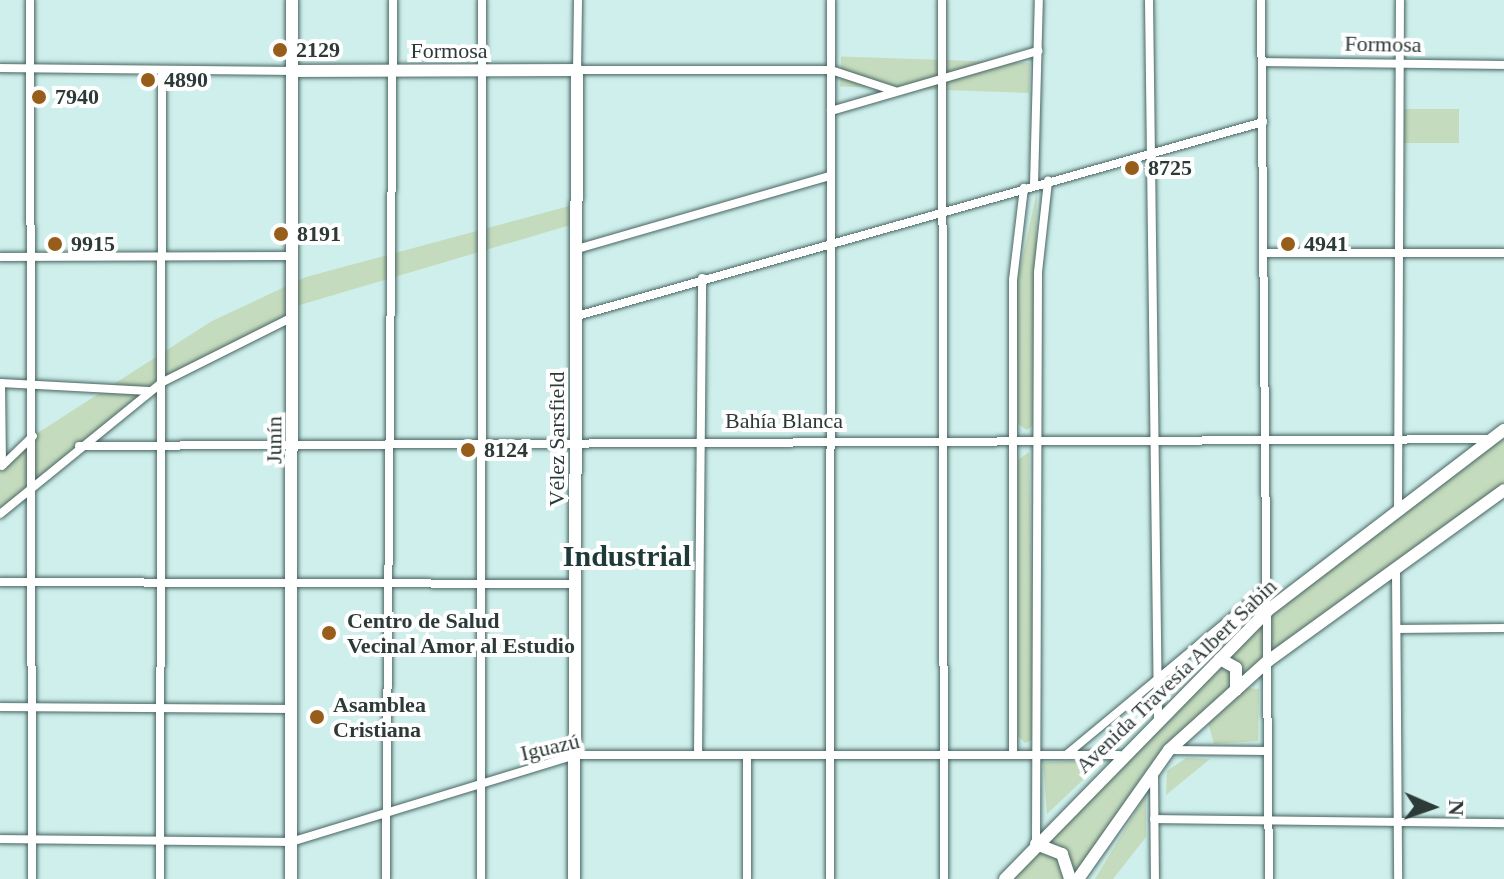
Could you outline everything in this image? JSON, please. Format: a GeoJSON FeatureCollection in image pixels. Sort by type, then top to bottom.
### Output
{"type":"FeatureCollection","features":[{"type":"Feature","properties":{"kind":"main road","name":"Junín"},"geometry":{"type":"LineString","coordinates":[[291,879],[295,443],[292,0]]}},
{"type":"Feature","properties":{"kind":"main road","name":"Formosa"},"geometry":{"type":"LineString","coordinates":[[292,71],[577,70]]}},
{"type":"Feature","properties":{"kind":"main road","name":"Vélez Sarsfield"},"geometry":{"type":"LineString","coordinates":[[574,879],[577,70]]}},
{"type":"Feature","properties":{"kind":"main road","name":"Avenida Travesía Albert Sabin"},"geometry":{"type":"LineString","coordinates":[[1005,879],[1119,755],[1267,611],[1398,514],[1504,430]]}},
{"type":"Feature","properties":{"kind":"main road"},"geometry":{"type":"LineString","coordinates":[[1078,879],[1154,766],[1169,750],[1268,661],[1504,490]]}},
{"type":"Feature","properties":{"kind":"main road"},"geometry":{"type":"LineString","coordinates":[[1220,659],[1236,668],[1236,690]]}},
{"type":"Feature","properties":{"kind":"main road"},"geometry":{"type":"LineString","coordinates":[[1036,844],[1062,854],[1070,879]]}},
{"type":"Feature","properties":{"kind":"main road"},"geometry":{"type":"LineString","coordinates":[[1017,879],[1024,859]]}},
{"type":"Feature","properties":{"kind":"street"},"geometry":{"type":"LineString","coordinates":[[30,0],[32,879]]}},
{"type":"Feature","properties":{"kind":"street"},"geometry":{"type":"LineString","coordinates":[[386,879],[393,0]]}},
{"type":"Feature","properties":{"kind":"street"},"geometry":{"type":"LineString","coordinates":[[481,879],[482,0]]}},
{"type":"Feature","properties":{"kind":"street","name":"Vélez Sarsfield"},"geometry":{"type":"LineString","coordinates":[[577,70],[578,0]]}},
{"type":"Feature","properties":{"kind":"street"},"geometry":{"type":"LineString","coordinates":[[830,879],[831,0]]}},
{"type":"Feature","properties":{"kind":"street"},"geometry":{"type":"LineString","coordinates":[[942,0],[944,879]]}},
{"type":"Feature","properties":{"kind":"street"},"geometry":{"type":"LineString","coordinates":[[1034,185],[1039,0]]}},
{"type":"Feature","properties":{"kind":"street"},"geometry":{"type":"LineString","coordinates":[[1149,0],[1155,681],[1158,717]]}},
{"type":"Feature","properties":{"kind":"street"},"geometry":{"type":"LineString","coordinates":[[1261,0],[1269,879]]}},
{"type":"Feature","properties":{"kind":"street"},"geometry":{"type":"LineString","coordinates":[[1398,514],[1400,0]]}},
{"type":"Feature","properties":{"kind":"street"},"geometry":{"type":"LineString","coordinates":[[831,111],[1038,51]]}},
{"type":"Feature","properties":{"kind":"street","name":"Formosa"},"geometry":{"type":"LineString","coordinates":[[1262,62],[1504,65]]}},
{"type":"Feature","properties":{"kind":"street","name":"Formosa"},"geometry":{"type":"LineString","coordinates":[[0,68],[292,71]]}},
{"type":"Feature","properties":{"kind":"street","name":"Formosa"},"geometry":{"type":"LineString","coordinates":[[577,70],[831,70],[895,91]]}},
{"type":"Feature","properties":{"kind":"street"},"geometry":{"type":"LineString","coordinates":[[160,879],[162,71]]}},
{"type":"Feature","properties":{"kind":"street"},"geometry":{"type":"LineString","coordinates":[[577,316],[830,240],[1263,122]]}},
{"type":"Feature","properties":{"kind":"street"},"geometry":{"type":"LineString","coordinates":[[577,249],[830,176]]}},
{"type":"Feature","properties":{"kind":"street"},"geometry":{"type":"LineString","coordinates":[[1036,844],[1038,272],[1048,181]]}},
{"type":"Feature","properties":{"kind":"street"},"geometry":{"type":"LineString","coordinates":[[1013,755],[1013,280],[1024,188]]}},
{"type":"Feature","properties":{"kind":"street"},"geometry":{"type":"LineString","coordinates":[[1263,253],[1504,253]]}},
{"type":"Feature","properties":{"kind":"street"},"geometry":{"type":"LineString","coordinates":[[0,257],[292,256]]}},
{"type":"Feature","properties":{"kind":"street"},"geometry":{"type":"LineString","coordinates":[[698,755],[702,278]]}},
{"type":"Feature","properties":{"kind":"street"},"geometry":{"type":"LineString","coordinates":[[0,514],[33,483],[161,383],[293,316]]}},
{"type":"Feature","properties":{"kind":"street"},"geometry":{"type":"LineString","coordinates":[[1,466],[0,383],[150,391]]}},
{"type":"Feature","properties":{"kind":"street"},"geometry":{"type":"LineString","coordinates":[[1,466],[33,436]]}},
{"type":"Feature","properties":{"kind":"street","name":"Bahía Blanca"},"geometry":{"type":"LineString","coordinates":[[79,446],[576,440],[1489,439]]}},
{"type":"Feature","properties":{"kind":"street"},"geometry":{"type":"LineString","coordinates":[[1396,571],[1398,879]]}},
{"type":"Feature","properties":{"kind":"street"},"geometry":{"type":"LineString","coordinates":[[0,582],[576,584]]}},
{"type":"Feature","properties":{"kind":"street"},"geometry":{"type":"LineString","coordinates":[[1066,755],[1267,588]]}},
{"type":"Feature","properties":{"kind":"street"},"geometry":{"type":"LineString","coordinates":[[1397,629],[1504,628]]}},
{"type":"Feature","properties":{"kind":"street"},"geometry":{"type":"LineString","coordinates":[[0,707],[292,709]]}},
{"type":"Feature","properties":{"kind":"street"},"geometry":{"type":"LineString","coordinates":[[1169,750],[1268,751]]}},
{"type":"Feature","properties":{"kind":"street","name":"Iguazú"},"geometry":{"type":"LineString","coordinates":[[0,839],[291,842],[575,755],[1119,755]]}},
{"type":"Feature","properties":{"kind":"street"},"geometry":{"type":"LineString","coordinates":[[747,755],[747,879]]}},
{"type":"Feature","properties":{"kind":"street"},"geometry":{"type":"LineString","coordinates":[[1154,766],[1155,879]]}},
{"type":"Feature","properties":{"kind":"street"},"geometry":{"type":"LineString","coordinates":[[1154,819],[1504,823]]}},
{"type":"Feature","properties":{"kind":"green space"},"geometry":{"type":"Polygon","coordinates":[[[841,56],[1030,63],[1029,93],[840,86],[841,56]]]}},
{"type":"Feature","properties":{"kind":"green space"},"geometry":{"type":"Polygon","coordinates":[[[1404,109],[1459,109],[1459,143],[1404,143],[1404,109]]]}},
{"type":"Feature","properties":{"kind":"green space"},"geometry":{"type":"Polygon","coordinates":[[[1037,191],[1033,425],[1027,430],[1018,424],[1017,283],[1037,191]]]}},
{"type":"Feature","properties":{"kind":"green space"},"geometry":{"type":"Polygon","coordinates":[[[577,204],[577,223],[293,307],[293,316],[161,383],[0,514],[0,467],[33,436],[212,321],[306,277],[577,204]]]}},
{"type":"Feature","properties":{"kind":"green space"},"geometry":{"type":"Polygon","coordinates":[[[1504,430],[1504,490],[1268,661],[1169,750],[1078,879],[1005,879],[1267,611],[1504,430]]]}},
{"type":"Feature","properties":{"kind":"green space"},"geometry":{"type":"Polygon","coordinates":[[[1029,452],[1035,739],[1025,743],[1018,736],[1018,460],[1029,452]]]}},
{"type":"Feature","properties":{"kind":"green space"},"geometry":{"type":"Polygon","coordinates":[[[1246,688],[1259,689],[1258,741],[1214,744],[1208,722],[1246,688]]]}},
{"type":"Feature","properties":{"kind":"green space"},"geometry":{"type":"Polygon","coordinates":[[[1186,758],[1210,759],[1166,795],[1167,771],[1186,758]]]}},
{"type":"Feature","properties":{"kind":"green space"},"geometry":{"type":"Polygon","coordinates":[[[1103,761],[1047,814],[1043,762],[1103,761]]]}},
{"type":"Feature","properties":{"kind":"green space"},"geometry":{"type":"Polygon","coordinates":[[[1146,794],[1146,837],[1113,879],[1095,879],[1146,794]]]}},
{"type":"Feature","properties":{"kind":"place","name":"2129"},"geometry":{"type":"Point","coordinates":[280,50]}},
{"type":"Feature","properties":{"kind":"place","name":"4890"},"geometry":{"type":"Point","coordinates":[148,80]}},
{"type":"Feature","properties":{"kind":"place","name":"7940"},"geometry":{"type":"Point","coordinates":[39,97]}},
{"type":"Feature","properties":{"kind":"place","name":"8725"},"geometry":{"type":"Point","coordinates":[1132,168]}},
{"type":"Feature","properties":{"kind":"place","name":"8191"},"geometry":{"type":"Point","coordinates":[281,234]}},
{"type":"Feature","properties":{"kind":"place","name":"9915"},"geometry":{"type":"Point","coordinates":[55,244]}},
{"type":"Feature","properties":{"kind":"place","name":"4941"},"geometry":{"type":"Point","coordinates":[1288,244]}},
{"type":"Feature","properties":{"kind":"place","name":"8124"},"geometry":{"type":"Point","coordinates":[468,450]}},
{"type":"Feature","properties":{"kind":"place","name":"Centro de Salud Vecinal Amor al Estudio"},"geometry":{"type":"Point","coordinates":[329,633]}},
{"type":"Feature","properties":{"kind":"place","name":"Asamblea Cristiana"},"geometry":{"type":"Point","coordinates":[317,717]}},
{"type":"Feature","properties":{"kind":"district","name":"Industrial"},"geometry":{"type":"Point","coordinates":[627,556]}}]}
